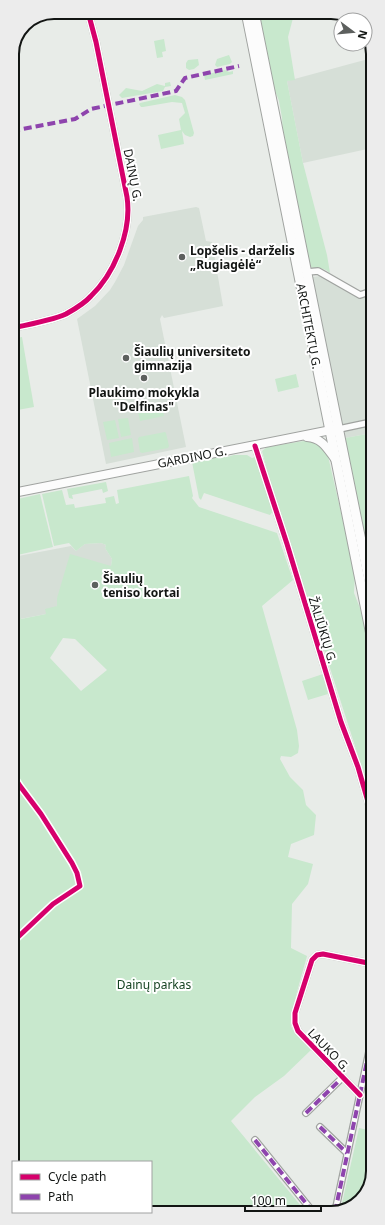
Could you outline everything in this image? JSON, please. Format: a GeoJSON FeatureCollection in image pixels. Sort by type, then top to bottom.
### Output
{"type":"FeatureCollection","features":[{"type":"Feature","properties":{"kind":"main road","name":"ARCHITEKTŲ G."},"geometry":{"type":"LineString","coordinates":[[248,19],[303,268]]}},
{"type":"Feature","properties":{"kind":"main road","name":"ARCHITEKTŲ G."},"geometry":{"type":"LineString","coordinates":[[255,19],[334,430],[366,569]]}},
{"type":"Feature","properties":{"kind":"main road","name":"ARCHITEKTŲ G."},"geometry":{"type":"LineString","coordinates":[[334,430],[335,460],[366,611]]}},
{"type":"Feature","properties":{"kind":"main road","name":"GARDINO G."},"geometry":{"type":"LineString","coordinates":[[19,492],[334,430]]}},
{"type":"Feature","properties":{"kind":"main road"},"geometry":{"type":"LineString","coordinates":[[300,436],[319,440],[325,445],[335,460]]}},
{"type":"Feature","properties":{"kind":"street","name":"DAINŲ G."},"geometry":{"type":"LineString","coordinates":[[19,326],[60,316],[74,309],[91,296],[98,288],[113,264],[127,229],[129,213],[126,191],[96,42],[90,19]]}},
{"type":"Feature","properties":{"kind":"street"},"geometry":{"type":"LineString","coordinates":[[303,268],[318,271],[360,295],[366,293]]}},
{"type":"Feature","properties":{"kind":"street","name":"GARDINO G."},"geometry":{"type":"LineString","coordinates":[[334,430],[366,423]]}},
{"type":"Feature","properties":{"kind":"street","name":"ŽALIŪKIŲ G."},"geometry":{"type":"LineString","coordinates":[[255,446],[287,544],[341,722],[358,767],[366,795]]}},
{"type":"Feature","properties":{"kind":"street","name":"LAUKO G."},"geometry":{"type":"LineString","coordinates":[[360,1095],[298,1031],[295,1023],[295,1013],[312,960],[317,956],[323,954],[366,963]]}},
{"type":"Feature","properties":{"kind":"street"},"geometry":{"type":"LineString","coordinates":[[336,1205],[366,1066]]}},
{"type":"Feature","properties":{"kind":"street"},"geometry":{"type":"LineString","coordinates":[[306,1113],[342,1078]]}},
{"type":"Feature","properties":{"kind":"street"},"geometry":{"type":"LineString","coordinates":[[320,1127],[347,1153]]}},
{"type":"Feature","properties":{"kind":"street"},"geometry":{"type":"LineString","coordinates":[[255,1140],[308,1206]]}},
{"type":"Feature","properties":{"kind":"shaded area"},"geometry":{"type":"Polygon","coordinates":[[[366,60],[366,149],[303,163],[287,81],[366,60]]]}},
{"type":"Feature","properties":{"kind":"shaded area","name":"Šiaulių universiteto gimnazija"},"geometry":{"type":"Polygon","coordinates":[[[196,207],[199,208],[206,241],[212,242],[223,306],[164,318],[162,315],[160,319],[186,447],[106,464],[77,319],[95,306],[110,290],[124,265],[138,226],[143,220],[143,217],[196,207]]]}},
{"type":"Feature","properties":{"kind":"shaded area"},"geometry":{"type":"Polygon","coordinates":[[[320,276],[330,279],[354,296],[357,292],[366,292],[366,434],[345,438],[311,277],[320,276]]]}},
{"type":"Feature","properties":{"kind":"shaded area"},"geometry":{"type":"Polygon","coordinates":[[[101,543],[106,545],[105,548],[112,559],[111,566],[57,598],[57,606],[46,614],[20,619],[19,556],[71,546],[76,551],[85,544],[101,543]]]}},
{"type":"Feature","properties":{"kind":"green space"},"geometry":{"type":"Polygon","coordinates":[[[259,19],[293,19],[288,37],[295,80],[287,81],[303,163],[327,255],[330,273],[324,269],[309,266],[283,135],[279,101],[274,88],[259,19]]]}},
{"type":"Feature","properties":{"kind":"green space"},"geometry":{"type":"Polygon","coordinates":[[[164,39],[166,51],[162,52],[163,57],[157,58],[154,41],[164,39]]]}},
{"type":"Feature","properties":{"kind":"green space"},"geometry":{"type":"Polygon","coordinates":[[[229,55],[232,62],[230,64],[217,67],[215,65],[217,59],[229,55]]]}},
{"type":"Feature","properties":{"kind":"green space"},"geometry":{"type":"Polygon","coordinates":[[[198,59],[199,65],[194,69],[189,70],[186,68],[186,63],[188,60],[198,59]]]}},
{"type":"Feature","properties":{"kind":"green space"},"geometry":{"type":"Polygon","coordinates":[[[225,70],[229,72],[233,71],[233,74],[205,80],[204,75],[225,70]]]}},
{"type":"Feature","properties":{"kind":"green space"},"geometry":{"type":"Polygon","coordinates":[[[170,82],[171,86],[165,87],[163,91],[122,98],[119,95],[126,88],[142,91],[157,84],[165,86],[165,83],[170,82]]]}},
{"type":"Feature","properties":{"kind":"green space"},"geometry":{"type":"Polygon","coordinates":[[[175,95],[182,97],[185,100],[194,133],[193,136],[190,137],[185,135],[182,131],[184,144],[161,149],[158,135],[181,130],[179,119],[185,113],[182,103],[172,102],[143,107],[139,104],[175,95]]]}},
{"type":"Feature","properties":{"kind":"green space"},"geometry":{"type":"Polygon","coordinates":[[[22,337],[34,407],[19,410],[19,338],[22,337]]]}},
{"type":"Feature","properties":{"kind":"green space"},"geometry":{"type":"Polygon","coordinates":[[[296,374],[299,387],[278,392],[275,379],[296,374]]]}},
{"type":"Feature","properties":{"kind":"green space"},"geometry":{"type":"Polygon","coordinates":[[[161,402],[164,416],[140,421],[137,407],[161,402]]]}},
{"type":"Feature","properties":{"kind":"green space"},"geometry":{"type":"Polygon","coordinates":[[[128,418],[131,435],[121,437],[118,419],[128,418]]]}},
{"type":"Feature","properties":{"kind":"green space"},"geometry":{"type":"Polygon","coordinates":[[[115,420],[119,438],[107,440],[103,422],[115,420]]]}},
{"type":"Feature","properties":{"kind":"green space"},"geometry":{"type":"Polygon","coordinates":[[[165,432],[169,446],[168,448],[142,453],[140,452],[139,437],[165,432]]]}},
{"type":"Feature","properties":{"kind":"green space"},"geometry":{"type":"Polygon","coordinates":[[[366,434],[366,537],[362,527],[345,438],[366,434]]]}},
{"type":"Feature","properties":{"kind":"green space"},"geometry":{"type":"Polygon","coordinates":[[[132,438],[134,452],[111,457],[109,443],[132,438]]]}},
{"type":"Feature","properties":{"kind":"green space"},"geometry":{"type":"Polygon","coordinates":[[[315,440],[328,456],[355,573],[354,593],[362,613],[366,632],[366,780],[270,481],[262,451],[267,447],[315,440]]]}},
{"type":"Feature","properties":{"kind":"green space"},"geometry":{"type":"Polygon","coordinates":[[[234,455],[247,455],[252,458],[255,457],[273,511],[270,515],[204,493],[201,500],[199,498],[192,462],[220,456],[227,457],[234,455]]]}},
{"type":"Feature","properties":{"kind":"green space","name":"Dainų parkas"},"geometry":{"type":"Polygon","coordinates":[[[189,476],[193,496],[192,498],[199,507],[277,533],[293,580],[262,606],[297,730],[299,746],[298,753],[291,757],[281,756],[280,759],[290,777],[303,790],[306,805],[316,815],[314,835],[291,844],[288,857],[313,864],[308,884],[292,904],[291,948],[307,956],[294,1003],[291,1026],[297,1036],[311,1050],[284,1076],[255,1097],[231,1121],[301,1206],[152,1206],[152,1161],[19,1161],[19,614],[21,619],[46,614],[45,609],[57,606],[57,598],[70,554],[111,566],[112,559],[105,548],[106,545],[101,543],[85,544],[76,551],[69,543],[54,546],[42,494],[62,490],[66,505],[74,504],[75,508],[106,503],[105,498],[114,496],[116,504],[119,503],[117,490],[189,476]],[[63,638],[50,658],[81,691],[107,670],[75,639],[63,638]]]}},
{"type":"Feature","properties":{"kind":"green space"},"geometry":{"type":"Polygon","coordinates":[[[106,482],[108,491],[103,493],[102,489],[72,495],[73,499],[69,498],[67,489],[106,482]]]}},
{"type":"Feature","properties":{"kind":"green space"},"geometry":{"type":"Polygon","coordinates":[[[40,494],[53,547],[19,555],[19,499],[40,494]]]}},
{"type":"Feature","properties":{"kind":"green space"},"geometry":{"type":"Polygon","coordinates":[[[323,674],[328,694],[308,700],[302,681],[323,674]]]}},
{"type":"Feature","properties":{"kind":"green space"},"geometry":{"type":"Polygon","coordinates":[[[359,1128],[366,1130],[366,1171],[364,1182],[356,1196],[342,1204],[359,1128]]]}},
{"type":"Feature","properties":{"kind":"marked path"},"geometry":{"type":"LineString","coordinates":[[19,130],[75,119],[91,109],[176,91],[185,78],[239,66]]}},
{"type":"Feature","properties":{"kind":"marked path"},"geometry":{"type":"LineString","coordinates":[[336,1205],[366,1066]]}},
{"type":"Feature","properties":{"kind":"marked path"},"geometry":{"type":"LineString","coordinates":[[306,1113],[342,1078]]}},
{"type":"Feature","properties":{"kind":"marked path"},"geometry":{"type":"LineString","coordinates":[[320,1127],[347,1153]]}},
{"type":"Feature","properties":{"kind":"marked path"},"geometry":{"type":"LineString","coordinates":[[255,1140],[308,1206]]}},
{"type":"Feature","properties":{"kind":"cycle path"},"geometry":{"type":"LineString","coordinates":[[19,326],[61,316],[80,306],[86,301],[100,286],[107,275],[120,250],[124,237],[128,210],[127,197],[96,42],[90,19]]}},
{"type":"Feature","properties":{"kind":"cycle path"},"geometry":{"type":"LineString","coordinates":[[255,446],[287,544],[341,722],[358,767],[366,795]]}},
{"type":"Feature","properties":{"kind":"cycle path"},"geometry":{"type":"LineString","coordinates":[[19,784],[41,814],[72,863],[77,873],[80,886],[53,904],[19,936]]}},
{"type":"Feature","properties":{"kind":"cycle path"},"geometry":{"type":"LineString","coordinates":[[360,1095],[298,1031],[295,1023],[295,1013],[312,960],[317,955],[323,954],[366,963]]}},
{"type":"Feature","properties":{"kind":"place","name":"Lopšelis - darželis „Rugiagėlė“"},"geometry":{"type":"Point","coordinates":[182,257]}},
{"type":"Feature","properties":{"kind":"place","name":"Šiaulių universiteto gimnazija"},"geometry":{"type":"Point","coordinates":[126,358]}},
{"type":"Feature","properties":{"kind":"place","name":"Plaukimo mokykla \"Delfinas\""},"geometry":{"type":"Point","coordinates":[144,378]}},
{"type":"Feature","properties":{"kind":"place","name":"Šiaulių teniso kortai"},"geometry":{"type":"Point","coordinates":[95,585]}}]}
